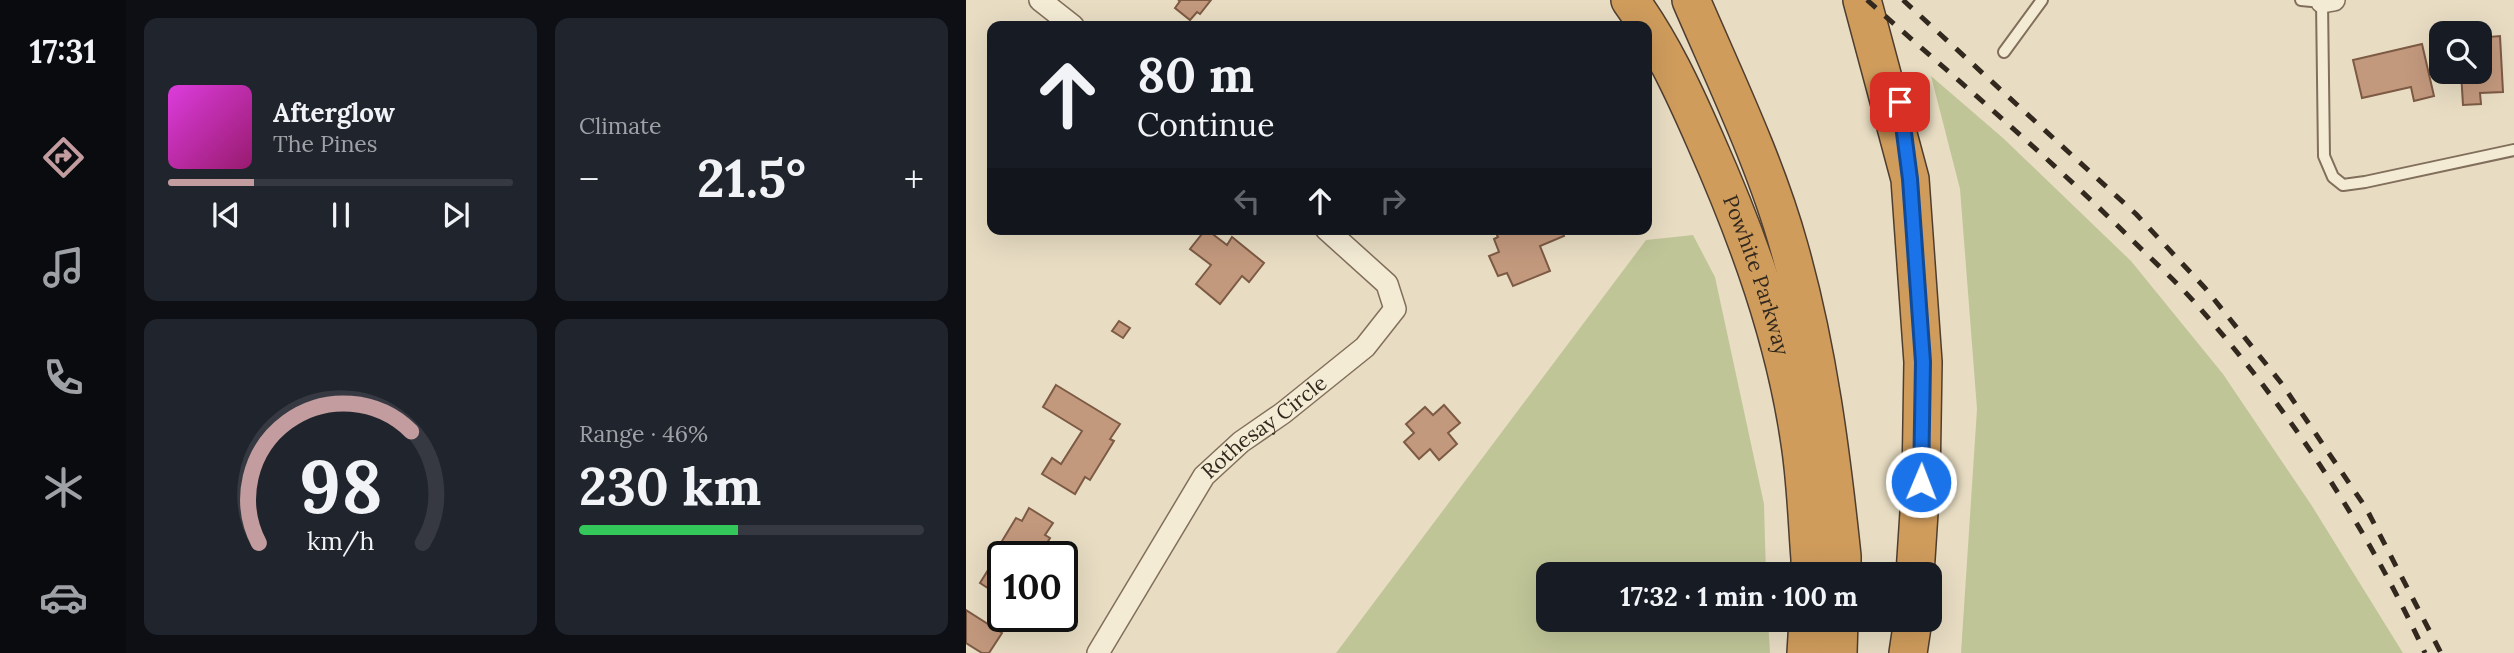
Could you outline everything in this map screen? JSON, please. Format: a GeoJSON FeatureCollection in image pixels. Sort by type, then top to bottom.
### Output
{"type":"FeatureCollection","features":[{"type":"Feature","properties":{"kind":"highway","name":"Powhite Parkway"},"geometry":{"type":"LineString","coordinates":[[1630,0],[1646,21]]}},
{"type":"Feature","properties":{"kind":"highway"},"geometry":{"type":"LineString","coordinates":[[1691,0],[1748,133],[1792,257],[1812,340],[1830,439],[1842,562]]}},
{"type":"Feature","properties":{"kind":"highway"},"geometry":{"type":"LineString","coordinates":[[1862,0],[1910,179]]}},
{"type":"Feature","properties":{"kind":"highway"},"geometry":{"type":"LineString","coordinates":[[1886,0],[1910,179],[1923,362],[1921,482],[1916,562]]}},
{"type":"Feature","properties":{"kind":"highway","name":"Powhite Parkway"},"geometry":{"type":"LineString","coordinates":[[1652,33],[1688,101],[1720,173],[1751,251],[1779,340],[1800,443],[1811,562]]}},
{"type":"Feature","properties":{"kind":"highway"},"geometry":{"type":"LineString","coordinates":[[1806,653],[1807,632]]}},
{"type":"Feature","properties":{"kind":"highway"},"geometry":{"type":"LineString","coordinates":[[1838,653],[1839,632]]}},
{"type":"Feature","properties":{"kind":"highway"},"geometry":{"type":"LineString","coordinates":[[1908,653],[1911,632]]}},
{"type":"Feature","properties":{"kind":"street"},"geometry":{"type":"LineString","coordinates":[[1041,0],[1067,21]]}},
{"type":"Feature","properties":{"kind":"street","name":"Rothesay Circle"},"geometry":{"type":"LineString","coordinates":[[1098,653],[1204,475],[1241,442],[1283,413],[1365,347],[1395,309],[1387,284],[1333,235]]}},
{"type":"Feature","properties":{"kind":"lane"},"geometry":{"type":"LineString","coordinates":[[2004,52],[2042,0]]}},
{"type":"Feature","properties":{"kind":"lane"},"geometry":{"type":"LineString","coordinates":[[2319,1],[2324,156],[2333,177],[2343,185],[2514,150]]}},
{"type":"Feature","properties":{"kind":"green space"},"geometry":{"type":"Polygon","coordinates":[[[1931,76],[2003,138],[2131,261],[2223,374],[2312,506],[2403,653],[1961,653],[1977,409],[1960,189],[1931,76]]]}},
{"type":"Feature","properties":{"kind":"green space"},"geometry":{"type":"Polygon","coordinates":[[[1693,235],[1715,277],[1764,504],[1766,562],[1536,562],[1536,632],[1769,632],[1770,653],[1336,653],[1646,240],[1693,235]]]}},
{"type":"Feature","properties":{"kind":"building"},"geometry":{"type":"Polygon","coordinates":[[[1178,0],[1211,0],[1200,14],[1197,12],[1190,20],[1175,8],[1180,1],[1178,0]]]}},
{"type":"Feature","properties":{"kind":"building"},"geometry":{"type":"Polygon","coordinates":[[[2500,36],[2503,92],[2480,93],[2481,104],[2463,105],[2462,84],[2492,84],[2492,37],[2500,36]]]}},
{"type":"Feature","properties":{"kind":"building"},"geometry":{"type":"Polygon","coordinates":[[[2422,44],[2429,84],[2434,96],[2414,101],[2411,87],[2362,98],[2353,60],[2422,44]]]}},
{"type":"Feature","properties":{"kind":"building"},"geometry":{"type":"Polygon","coordinates":[[[1201,235],[1214,235],[1227,245],[1232,237],[1264,263],[1249,282],[1242,276],[1220,304],[1196,284],[1211,265],[1190,249],[1201,235]]]}},
{"type":"Feature","properties":{"kind":"building"},"geometry":{"type":"Polygon","coordinates":[[[1497,235],[1564,236],[1540,246],[1550,271],[1513,286],[1507,273],[1498,276],[1489,256],[1499,252],[1494,239],[1497,235]]]}},
{"type":"Feature","properties":{"kind":"building"},"geometry":{"type":"Polygon","coordinates":[[[1119,321],[1130,328],[1123,338],[1112,331],[1119,321]]]}},
{"type":"Feature","properties":{"kind":"building"},"geometry":{"type":"Polygon","coordinates":[[[1056,385],[1120,424],[1110,439],[1114,441],[1090,480],[1085,477],[1075,494],[1042,474],[1052,458],[1061,464],[1082,431],[1043,407],[1056,385]]]}},
{"type":"Feature","properties":{"kind":"building"},"geometry":{"type":"Polygon","coordinates":[[[1444,405],[1460,423],[1448,433],[1457,444],[1439,460],[1430,449],[1419,459],[1404,442],[1414,433],[1406,424],[1425,407],[1433,415],[1444,405]]]}},
{"type":"Feature","properties":{"kind":"building"},"geometry":{"type":"Polygon","coordinates":[[[1029,508],[1053,523],[1045,535],[1050,538],[1048,541],[1002,541],[1016,518],[1022,521],[1029,508]]]}},
{"type":"Feature","properties":{"kind":"building"},"geometry":{"type":"Polygon","coordinates":[[[987,572],[987,588],[980,583],[987,572]]]}},
{"type":"Feature","properties":{"kind":"building"},"geometry":{"type":"Polygon","coordinates":[[[966,610],[987,623],[987,632],[1002,633],[989,653],[982,653],[966,643],[966,610]]]}},
{"type":"Feature","properties":{"kind":"railway"},"geometry":{"type":"LineString","coordinates":[[1867,0],[2063,174],[2197,305],[2263,386],[2324,471],[2378,560],[2425,653]]}},
{"type":"Feature","properties":{"kind":"railway"},"geometry":{"type":"LineString","coordinates":[[1903,0],[2136,214],[2205,288],[2282,384],[2366,508],[2441,653]]}},
{"type":"Feature","properties":{"kind":"route"},"geometry":{"type":"LineString","coordinates":[[1900,102],[1910,179],[1923,362],[1921,482]]}}]}
